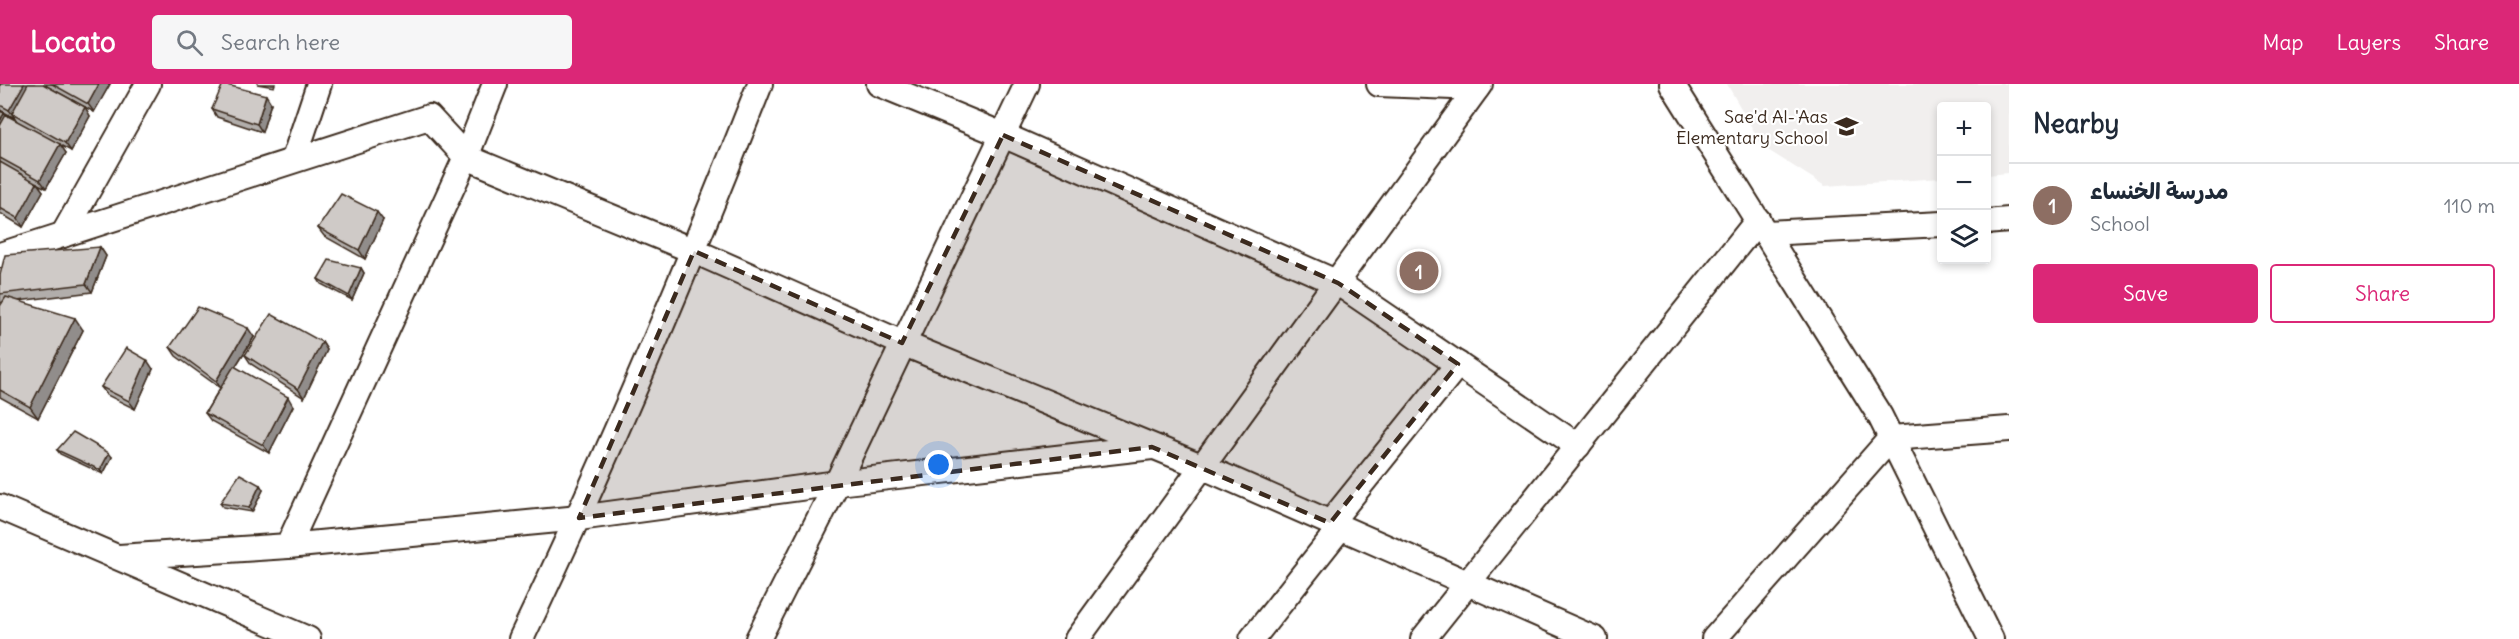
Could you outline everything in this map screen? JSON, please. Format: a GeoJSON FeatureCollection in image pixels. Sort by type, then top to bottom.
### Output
{"type":"FeatureCollection","features":[{"type":"Feature","properties":{"kind":"street"},"geometry":{"type":"LineString","coordinates":[[63,235],[148,84]]}},
{"type":"Feature","properties":{"kind":"street"},"geometry":{"type":"LineString","coordinates":[[294,159],[318,84]]}},
{"type":"Feature","properties":{"kind":"street"},"geometry":{"type":"LineString","coordinates":[[288,546],[466,157],[495,84]]}},
{"type":"Feature","properties":{"kind":"street"},"geometry":{"type":"LineString","coordinates":[[521,639],[579,518],[694,252],[760,84]]}},
{"type":"Feature","properties":{"kind":"street"},"geometry":{"type":"LineString","coordinates":[[879,84],[1002,135],[1338,283],[1578,446]]}},
{"type":"Feature","properties":{"kind":"street"},"geometry":{"type":"LineString","coordinates":[[758,639],[837,483],[1027,84]]}},
{"type":"Feature","properties":{"kind":"street"},"geometry":{"type":"LineString","coordinates":[[1380,84],[1476,85]]}},
{"type":"Feature","properties":{"kind":"street"},"geometry":{"type":"LineString","coordinates":[[1672,84],[1880,416],[1991,639]]}},
{"type":"Feature","properties":{"kind":"street"},"geometry":{"type":"LineString","coordinates":[[1077,639],[1201,466],[1338,283],[1476,85]]}},
{"type":"Feature","properties":{"kind":"street"},"geometry":{"type":"LineString","coordinates":[[0,255],[429,117],[466,157],[694,252],[902,343],[1201,466],[1594,639]]}},
{"type":"Feature","properties":{"kind":"street"},"geometry":{"type":"LineString","coordinates":[[1991,222],[2009,220]]}},
{"type":"Feature","properties":{"kind":"street"},"geometry":{"type":"LineString","coordinates":[[1423,639],[1578,446],[1762,226],[1937,224]]}},
{"type":"Feature","properties":{"kind":"street"},"geometry":{"type":"LineString","coordinates":[[1252,639],[1458,364]]}},
{"type":"Feature","properties":{"kind":"street"},"geometry":{"type":"LineString","coordinates":[[1714,639],[1891,438],[2009,429]]}},
{"type":"Feature","properties":{"kind":"street"},"geometry":{"type":"LineString","coordinates":[[119,557],[288,546],[579,518],[837,483],[1152,447]]}},
{"type":"Feature","properties":{"kind":"street"},"geometry":{"type":"LineString","coordinates":[[0,507],[308,639]]}},
{"type":"Feature","properties":{"kind":"highlighted area"},"geometry":{"type":"Polygon","coordinates":[[[1003,135],[1338,283],[1458,364],[1330,523],[1152,447],[579,518],[694,251],[902,343],[1003,135]]]}},
{"type":"Feature","properties":{"kind":"shaded area","name":"Sae'd Al-'Aas Elementary School"},"geometry":{"type":"Polygon","coordinates":[[[1727,84],[2009,84],[2009,173],[1991,175],[1991,102],[1937,102],[1937,178],[1825,186],[1763,147],[1727,84]]]}},
{"type":"Feature","properties":{"kind":"building"},"geometry":{"type":"Polygon","coordinates":[[[0,84],[24,84],[9,110],[0,105],[0,84]]]}},
{"type":"Feature","properties":{"kind":"building"},"geometry":{"type":"Polygon","coordinates":[[[28,84],[43,84],[85,107],[65,143],[12,113],[28,84]]]}},
{"type":"Feature","properties":{"kind":"building"},"geometry":{"type":"Polygon","coordinates":[[[52,84],[99,84],[88,104],[52,84]]]}},
{"type":"Feature","properties":{"kind":"building"},"geometry":{"type":"Polygon","coordinates":[[[223,84],[266,95],[257,124],[212,109],[223,84]]]}},
{"type":"Feature","properties":{"kind":"building"},"geometry":{"type":"Polygon","coordinates":[[[6,115],[60,144],[40,180],[0,158],[0,126],[6,115]]]}},
{"type":"Feature","properties":{"kind":"building"},"geometry":{"type":"Polygon","coordinates":[[[0,162],[37,183],[18,218],[0,208],[0,162]]]}},
{"type":"Feature","properties":{"kind":"building"},"geometry":{"type":"Polygon","coordinates":[[[341,194],[377,212],[359,250],[318,228],[341,194]]]}},
{"type":"Feature","properties":{"kind":"building"},"geometry":{"type":"Polygon","coordinates":[[[100,247],[86,284],[0,294],[0,275],[5,255],[100,247]]]}},
{"type":"Feature","properties":{"kind":"building"},"geometry":{"type":"Polygon","coordinates":[[[329,260],[361,268],[349,296],[318,279],[329,260]]]}},
{"type":"Feature","properties":{"kind":"building"},"geometry":{"type":"Polygon","coordinates":[[[6,297],[75,318],[30,407],[0,390],[0,306],[6,297]]]}},
{"type":"Feature","properties":{"kind":"building"},"geometry":{"type":"Polygon","coordinates":[[[198,307],[248,328],[216,381],[170,347],[198,307]]]}},
{"type":"Feature","properties":{"kind":"building"},"geometry":{"type":"Polygon","coordinates":[[[271,314],[322,342],[298,389],[245,355],[271,314]]]}},
{"type":"Feature","properties":{"kind":"building"},"geometry":{"type":"Polygon","coordinates":[[[126,348],[147,360],[129,401],[101,387],[126,348]]]}},
{"type":"Feature","properties":{"kind":"building"},"geometry":{"type":"Polygon","coordinates":[[[234,366],[288,397],[263,445],[205,413],[234,366]]]}},
{"type":"Feature","properties":{"kind":"building"},"geometry":{"type":"Polygon","coordinates":[[[73,432],[109,453],[100,470],[57,450],[73,432]]]}},
{"type":"Feature","properties":{"kind":"building"},"geometry":{"type":"Polygon","coordinates":[[[240,474],[260,485],[249,508],[220,503],[240,474]]]}},
{"type":"Feature","properties":{"kind":"place","name":"Sae'd Al-'Aas Elementary School"},"geometry":{"type":"Point","coordinates":[1846,127]}},
{"type":"Feature","properties":{"kind":"place","name":"مدرسة الخنساء"},"geometry":{"type":"Point","coordinates":[1419,271]}}]}
